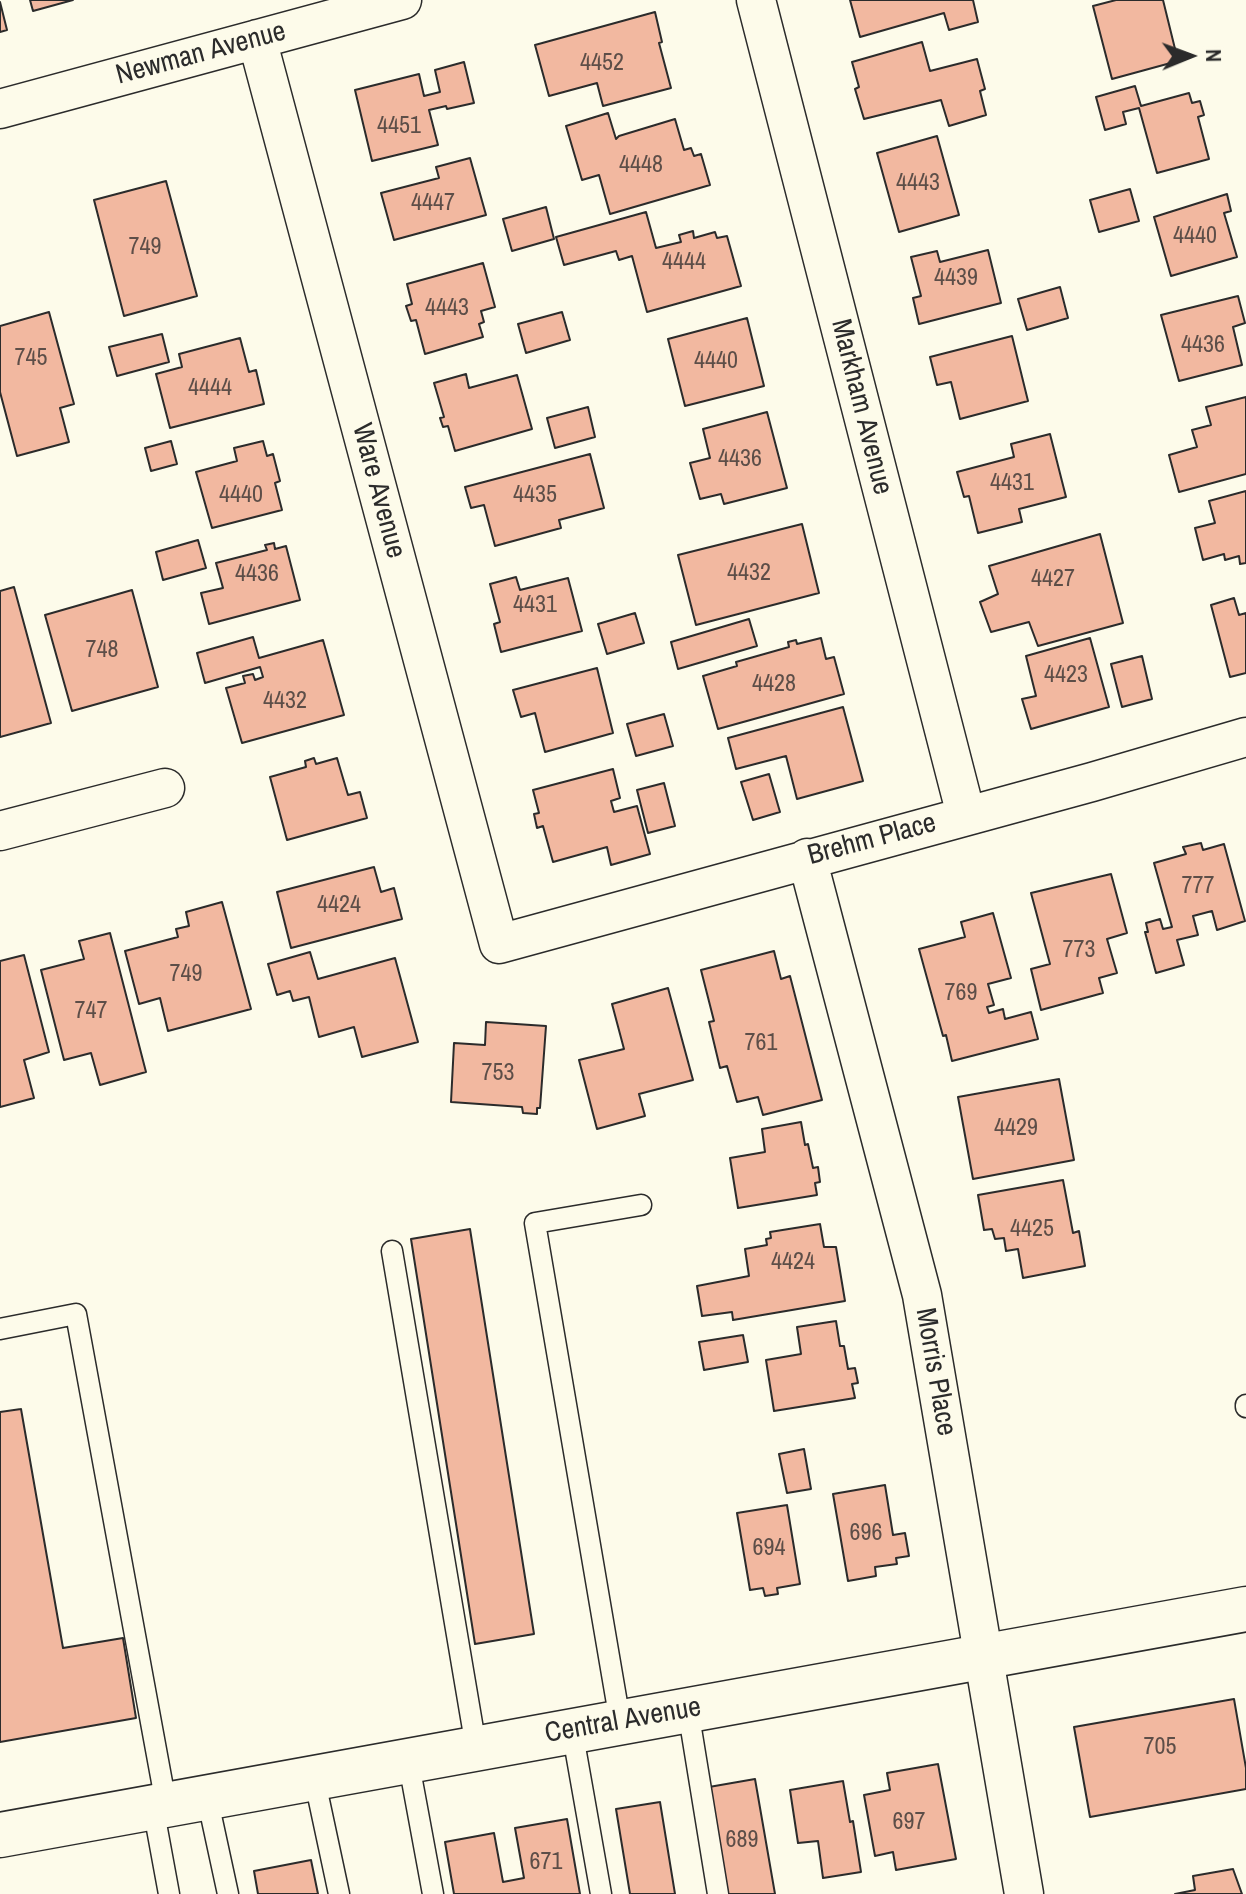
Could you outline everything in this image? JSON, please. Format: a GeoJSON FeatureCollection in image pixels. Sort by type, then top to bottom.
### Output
{"type":"FeatureCollection","features":[{"type":"Feature","properties":{"kind":"main road","name":"Central Avenue"},"geometry":{"type":"LineString","coordinates":[[0,1835],[1246,1609]]}},
{"type":"Feature","properties":{"kind":"street","name":"Newman Avenue"},"geometry":{"type":"LineString","coordinates":[[0,109],[402,0]]}},
{"type":"Feature","properties":{"kind":"street","name":"Markham Avenue"},"geometry":{"type":"LineString","coordinates":[[756,0],[966,815]]}},
{"type":"Feature","properties":{"kind":"street","name":"Ware Avenue"},"geometry":{"type":"LineString","coordinates":[[257,39],[499,944]]}},
{"type":"Feature","properties":{"kind":"street","name":"Brehm Place"},"geometry":{"type":"LineString","coordinates":[[499,944],[1246,737]]}},
{"type":"Feature","properties":{"kind":"street"},"geometry":{"type":"LineString","coordinates":[[0,831],[165,788]]}},
{"type":"Feature","properties":{"kind":"street","name":"Morris Place"},"geometry":{"type":"LineString","coordinates":[[807,858],[922,1295],[1024,1894]]}},
{"type":"Feature","properties":{"kind":"lane"},"geometry":{"type":"LineString","coordinates":[[620,1721],[535,1223],[641,1205]]}},
{"type":"Feature","properties":{"kind":"lane"},"geometry":{"type":"LineString","coordinates":[[392,1251],[476,1747]]}},
{"type":"Feature","properties":{"kind":"lane"},"geometry":{"type":"LineString","coordinates":[[0,1329],[76,1314],[176,1803],[169,1894]]}},
{"type":"Feature","properties":{"kind":"lane"},"geometry":{"type":"LineString","coordinates":[[688,1710],[718,1894]]}},
{"type":"Feature","properties":{"kind":"lane"},"geometry":{"type":"LineString","coordinates":[[572,1730],[601,1894]]}},
{"type":"Feature","properties":{"kind":"lane"},"geometry":{"type":"LineString","coordinates":[[408,1759],[433,1894]]}},
{"type":"Feature","properties":{"kind":"lane"},"geometry":{"type":"LineString","coordinates":[[314,1777],[339,1894]]}},
{"type":"Feature","properties":{"kind":"lane"},"geometry":{"type":"LineString","coordinates":[[176,1803],[228,1894]]}},
{"type":"Feature","properties":{"kind":"building"},"geometry":{"type":"Polygon","coordinates":[[[30,0],[73,0],[33,11],[30,0]]]}},
{"type":"Feature","properties":{"kind":"building"},"geometry":{"type":"Polygon","coordinates":[[[850,0],[973,0],[978,22],[949,30],[944,13],[860,37],[850,0]]]}},
{"type":"Feature","properties":{"kind":"building"},"geometry":{"type":"Polygon","coordinates":[[[1116,0],[1163,0],[1178,61],[1112,79],[1093,6],[1116,0]]]}},
{"type":"Feature","properties":{"kind":"building"},"geometry":{"type":"Polygon","coordinates":[[[0,2],[7,30],[0,32],[0,2]]]}},
{"type":"Feature","properties":{"kind":"building"},"geometry":{"type":"Polygon","coordinates":[[[655,12],[662,42],[659,43],[671,88],[603,106],[597,83],[549,96],[535,45],[655,12]]]}},
{"type":"Feature","properties":{"kind":"building"},"geometry":{"type":"Polygon","coordinates":[[[922,42],[930,71],[977,59],[985,89],[980,91],[986,115],[949,126],[941,100],[864,119],[855,89],[859,87],[852,62],[922,42]]]}},
{"type":"Feature","properties":{"kind":"building"},"geometry":{"type":"Polygon","coordinates":[[[464,62],[474,103],[429,110],[438,145],[372,161],[355,90],[419,74],[424,96],[440,92],[435,70],[464,62]]]}},
{"type":"Feature","properties":{"kind":"building"},"geometry":{"type":"Polygon","coordinates":[[[1135,86],[1141,106],[1189,93],[1192,103],[1200,101],[1204,115],[1198,117],[1209,159],[1157,173],[1139,108],[1123,112],[1126,124],[1105,130],[1096,97],[1135,86]]]}},
{"type":"Feature","properties":{"kind":"building"},"geometry":{"type":"Polygon","coordinates":[[[608,113],[616,139],[675,119],[684,150],[691,148],[694,156],[701,154],[710,185],[610,214],[599,175],[582,180],[566,126],[608,113]]]}},
{"type":"Feature","properties":{"kind":"building"},"geometry":{"type":"Polygon","coordinates":[[[937,136],[959,215],[899,232],[877,153],[937,136]]]}},
{"type":"Feature","properties":{"kind":"building"},"geometry":{"type":"Polygon","coordinates":[[[470,158],[486,215],[394,240],[381,193],[439,178],[436,167],[470,158]]]}},
{"type":"Feature","properties":{"kind":"building"},"geometry":{"type":"Polygon","coordinates":[[[166,181],[197,296],[124,316],[94,200],[166,181]]]}},
{"type":"Feature","properties":{"kind":"building"},"geometry":{"type":"Polygon","coordinates":[[[1130,189],[1139,221],[1099,232],[1090,200],[1130,189]]]}},
{"type":"Feature","properties":{"kind":"building"},"geometry":{"type":"Polygon","coordinates":[[[1227,194],[1231,211],[1224,213],[1237,257],[1171,276],[1154,217],[1227,194]]]}},
{"type":"Feature","properties":{"kind":"building"},"geometry":{"type":"Polygon","coordinates":[[[546,207],[554,239],[512,251],[503,219],[546,207]]]}},
{"type":"Feature","properties":{"kind":"building"},"geometry":{"type":"Polygon","coordinates":[[[646,212],[656,248],[681,242],[679,235],[693,231],[694,238],[715,232],[717,238],[727,236],[741,286],[647,312],[632,256],[619,260],[616,251],[564,265],[556,237],[646,212]]]}},
{"type":"Feature","properties":{"kind":"building"},"geometry":{"type":"Polygon","coordinates":[[[988,250],[1001,303],[919,324],[913,298],[921,296],[911,257],[937,251],[940,262],[988,250]]]}},
{"type":"Feature","properties":{"kind":"building"},"geometry":{"type":"Polygon","coordinates":[[[483,263],[495,307],[481,311],[484,322],[479,324],[483,337],[425,354],[416,320],[411,321],[406,306],[412,304],[407,284],[483,263]]]}},
{"type":"Feature","properties":{"kind":"building"},"geometry":{"type":"Polygon","coordinates":[[[1060,287],[1068,318],[1027,330],[1018,299],[1060,287]]]}},
{"type":"Feature","properties":{"kind":"building"},"geometry":{"type":"Polygon","coordinates":[[[1238,296],[1245,323],[1233,327],[1242,365],[1179,381],[1161,315],[1238,296]]]}},
{"type":"Feature","properties":{"kind":"building"},"geometry":{"type":"Polygon","coordinates":[[[49,312],[74,404],[60,408],[69,442],[17,456],[0,392],[0,326],[49,312]]]}},
{"type":"Feature","properties":{"kind":"building"},"geometry":{"type":"Polygon","coordinates":[[[562,312],[570,340],[526,353],[518,324],[562,312]]]}},
{"type":"Feature","properties":{"kind":"building"},"geometry":{"type":"Polygon","coordinates":[[[747,318],[764,386],[685,406],[668,339],[747,318]]]}},
{"type":"Feature","properties":{"kind":"building"},"geometry":{"type":"Polygon","coordinates":[[[162,334],[169,362],[117,376],[109,347],[162,334]]]}},
{"type":"Feature","properties":{"kind":"building"},"geometry":{"type":"Polygon","coordinates":[[[1012,336],[1028,401],[960,419],[951,382],[937,385],[930,357],[1012,336]]]}},
{"type":"Feature","properties":{"kind":"building"},"geometry":{"type":"Polygon","coordinates":[[[240,338],[249,372],[256,370],[264,404],[170,428],[156,374],[182,367],[179,354],[240,338]]]}},
{"type":"Feature","properties":{"kind":"building"},"geometry":{"type":"Polygon","coordinates":[[[466,374],[469,388],[517,375],[532,429],[455,451],[448,426],[443,427],[440,418],[444,417],[434,383],[466,374]]]}},
{"type":"Feature","properties":{"kind":"building"},"geometry":{"type":"Polygon","coordinates":[[[1246,397],[1246,474],[1179,492],[1169,455],[1197,447],[1192,430],[1211,425],[1206,407],[1246,397]]]}},
{"type":"Feature","properties":{"kind":"building"},"geometry":{"type":"Polygon","coordinates":[[[588,407],[595,437],[555,448],[547,418],[588,407]]]}},
{"type":"Feature","properties":{"kind":"building"},"geometry":{"type":"Polygon","coordinates":[[[767,412],[787,488],[724,504],[721,494],[700,499],[690,463],[710,458],[703,429],[767,412]]]}},
{"type":"Feature","properties":{"kind":"building"},"geometry":{"type":"Polygon","coordinates":[[[1050,434],[1066,497],[1019,509],[1022,522],[978,533],[969,496],[964,497],[957,472],[1014,457],[1011,444],[1050,434]]]}},
{"type":"Feature","properties":{"kind":"building"},"geometry":{"type":"Polygon","coordinates":[[[171,441],[177,464],[151,471],[145,448],[171,441]]]}},
{"type":"Feature","properties":{"kind":"building"},"geometry":{"type":"Polygon","coordinates":[[[263,441],[267,456],[273,454],[280,481],[275,483],[282,510],[212,528],[196,472],[237,461],[234,448],[263,441]]]}},
{"type":"Feature","properties":{"kind":"building"},"geometry":{"type":"Polygon","coordinates":[[[590,454],[604,508],[559,520],[561,528],[495,546],[484,505],[471,508],[465,487],[590,454]]]}},
{"type":"Feature","properties":{"kind":"building"},"geometry":{"type":"Polygon","coordinates":[[[1246,491],[1246,563],[1240,564],[1239,556],[1225,560],[1224,554],[1203,560],[1195,528],[1215,523],[1209,501],[1246,491]]]}},
{"type":"Feature","properties":{"kind":"building"},"geometry":{"type":"Polygon","coordinates":[[[802,524],[819,593],[696,625],[678,555],[802,524]]]}},
{"type":"Feature","properties":{"kind":"building"},"geometry":{"type":"Polygon","coordinates":[[[1100,534],[1123,623],[1038,646],[1029,622],[991,632],[980,602],[998,594],[989,566],[1100,534]]]}},
{"type":"Feature","properties":{"kind":"building"},"geometry":{"type":"Polygon","coordinates":[[[198,540],[206,568],[163,580],[156,552],[198,540]]]}},
{"type":"Feature","properties":{"kind":"building"},"geometry":{"type":"Polygon","coordinates":[[[274,543],[275,549],[286,546],[300,600],[209,624],[201,593],[223,588],[216,563],[267,550],[265,545],[274,543]]]}},
{"type":"Feature","properties":{"kind":"building"},"geometry":{"type":"Polygon","coordinates":[[[516,577],[520,590],[568,578],[582,631],[501,652],[494,624],[500,622],[490,584],[516,577]]]}},
{"type":"Feature","properties":{"kind":"building"},"geometry":{"type":"Polygon","coordinates":[[[14,587],[51,723],[0,737],[0,591],[14,587]]]}},
{"type":"Feature","properties":{"kind":"building"},"geometry":{"type":"Polygon","coordinates":[[[132,590],[158,687],[72,711],[45,615],[132,590]]]}},
{"type":"Feature","properties":{"kind":"building"},"geometry":{"type":"Polygon","coordinates":[[[1234,598],[1239,615],[1246,613],[1246,673],[1230,677],[1211,605],[1234,598]]]}},
{"type":"Feature","properties":{"kind":"building"},"geometry":{"type":"Polygon","coordinates":[[[635,613],[644,643],[607,654],[598,624],[635,613]]]}},
{"type":"Feature","properties":{"kind":"building"},"geometry":{"type":"Polygon","coordinates":[[[749,619],[757,646],[678,669],[671,642],[749,619]]]}},
{"type":"Feature","properties":{"kind":"building"},"geometry":{"type":"Polygon","coordinates":[[[253,637],[259,658],[323,640],[344,715],[242,743],[226,688],[245,683],[243,676],[253,674],[255,680],[263,677],[260,667],[205,683],[197,653],[253,637]]]}},
{"type":"Feature","properties":{"kind":"building"},"geometry":{"type":"Polygon","coordinates":[[[821,638],[826,659],[834,657],[844,694],[718,729],[703,676],[737,666],[736,662],[789,647],[788,642],[796,640],[797,644],[821,638]]]}},
{"type":"Feature","properties":{"kind":"building"},"geometry":{"type":"Polygon","coordinates":[[[1090,638],[1109,707],[1031,729],[1022,699],[1036,696],[1026,656],[1090,638]]]}},
{"type":"Feature","properties":{"kind":"building"},"geometry":{"type":"Polygon","coordinates":[[[1142,656],[1152,699],[1122,707],[1111,664],[1142,656]]]}},
{"type":"Feature","properties":{"kind":"building"},"geometry":{"type":"Polygon","coordinates":[[[597,668],[613,733],[545,752],[535,713],[521,717],[513,690],[597,668]]]}},
{"type":"Feature","properties":{"kind":"building"},"geometry":{"type":"Polygon","coordinates":[[[843,707],[863,781],[797,799],[786,756],[736,769],[728,738],[843,707]]]}},
{"type":"Feature","properties":{"kind":"building"},"geometry":{"type":"Polygon","coordinates":[[[664,714],[673,746],[636,756],[627,724],[664,714]]]}},
{"type":"Feature","properties":{"kind":"building"},"geometry":{"type":"Polygon","coordinates":[[[314,758],[316,764],[337,758],[348,795],[360,792],[367,818],[287,840],[270,777],[306,767],[305,761],[314,758]]]}},
{"type":"Feature","properties":{"kind":"building"},"geometry":{"type":"Polygon","coordinates":[[[613,769],[620,798],[611,801],[614,812],[637,806],[650,854],[611,865],[607,847],[553,862],[543,826],[537,828],[534,814],[539,813],[533,790],[613,769]]]}},
{"type":"Feature","properties":{"kind":"building"},"geometry":{"type":"Polygon","coordinates":[[[769,774],[780,812],[753,820],[741,782],[769,774]]]}},
{"type":"Feature","properties":{"kind":"building"},"geometry":{"type":"Polygon","coordinates":[[[664,783],[675,826],[648,833],[637,790],[664,783]]]}},
{"type":"Feature","properties":{"kind":"building"},"geometry":{"type":"Polygon","coordinates":[[[1201,843],[1203,850],[1224,844],[1245,921],[1217,930],[1212,911],[1193,916],[1198,935],[1177,940],[1184,965],[1156,973],[1145,932],[1148,932],[1146,923],[1160,919],[1163,929],[1172,927],[1154,863],[1186,854],[1183,847],[1201,843]]]}},
{"type":"Feature","properties":{"kind":"building"},"geometry":{"type":"Polygon","coordinates":[[[374,867],[381,892],[394,888],[402,919],[291,948],[277,892],[374,867]]]}},
{"type":"Feature","properties":{"kind":"building"},"geometry":{"type":"Polygon","coordinates":[[[1111,874],[1127,933],[1107,939],[1117,973],[1099,978],[1103,993],[1041,1010],[1031,969],[1050,964],[1031,893],[1111,874]]]}},
{"type":"Feature","properties":{"kind":"building"},"geometry":{"type":"Polygon","coordinates":[[[222,902],[251,1009],[168,1031],[160,998],[139,1004],[125,951],[178,937],[176,929],[189,926],[186,912],[222,902]]]}},
{"type":"Feature","properties":{"kind":"building"},"geometry":{"type":"Polygon","coordinates":[[[993,913],[1011,978],[988,984],[994,1005],[987,1007],[989,1013],[1003,1009],[1005,1019],[1031,1012],[1038,1039],[952,1061],[919,949],[965,937],[961,922],[993,913]]]}},
{"type":"Feature","properties":{"kind":"building"},"geometry":{"type":"Polygon","coordinates":[[[110,933],[146,1072],[100,1085],[91,1053],[64,1060],[41,970],[84,959],[79,941],[110,933]]]}},
{"type":"Feature","properties":{"kind":"building"},"geometry":{"type":"Polygon","coordinates":[[[774,951],[781,979],[790,976],[822,1100],[763,1115],[758,1097],[737,1102],[727,1066],[720,1068],[709,1022],[714,1021],[701,970],[774,951]]]}},
{"type":"Feature","properties":{"kind":"building"},"geometry":{"type":"Polygon","coordinates":[[[310,952],[318,979],[395,958],[418,1042],[362,1057],[354,1027],[319,1037],[309,997],[293,1001],[290,991],[277,995],[268,964],[310,952]]]}},
{"type":"Feature","properties":{"kind":"building"},"geometry":{"type":"Polygon","coordinates":[[[24,955],[49,1052],[24,1060],[34,1098],[0,1107],[0,961],[24,955]]]}},
{"type":"Feature","properties":{"kind":"building"},"geometry":{"type":"Polygon","coordinates":[[[668,988],[693,1080],[639,1094],[645,1116],[597,1129],[579,1060],[624,1049],[612,1004],[668,988]]]}},
{"type":"Feature","properties":{"kind":"building"},"geometry":{"type":"Polygon","coordinates":[[[486,1022],[546,1026],[537,1114],[523,1113],[522,1107],[451,1102],[454,1043],[485,1045],[486,1022]]]}},
{"type":"Feature","properties":{"kind":"building"},"geometry":{"type":"Polygon","coordinates":[[[1059,1079],[1074,1160],[973,1179],[958,1097],[1059,1079]]]}},
{"type":"Feature","properties":{"kind":"building"},"geometry":{"type":"Polygon","coordinates":[[[801,1122],[813,1168],[818,1167],[820,1182],[815,1183],[817,1195],[738,1208],[730,1158],[765,1152],[762,1129],[801,1122]]]}},
{"type":"Feature","properties":{"kind":"building"},"geometry":{"type":"Polygon","coordinates":[[[1063,1180],[1073,1233],[1079,1231],[1085,1266],[1023,1278],[1018,1249],[1006,1251],[1004,1238],[995,1239],[992,1229],[984,1230],[978,1195],[1063,1180]]]}},
{"type":"Feature","properties":{"kind":"building"},"geometry":{"type":"Polygon","coordinates":[[[820,1224],[824,1247],[836,1247],[845,1301],[733,1320],[732,1312],[702,1316],[697,1286],[749,1276],[745,1249],[767,1245],[770,1232],[820,1224]]]}},
{"type":"Feature","properties":{"kind":"building"},"geometry":{"type":"Polygon","coordinates":[[[470,1229],[534,1634],[475,1644],[411,1239],[470,1229]]]}},
{"type":"Feature","properties":{"kind":"building"},"geometry":{"type":"Polygon","coordinates":[[[836,1321],[848,1369],[855,1368],[858,1383],[852,1384],[855,1398],[774,1411],[766,1360],[801,1354],[797,1327],[836,1321]]]}},
{"type":"Feature","properties":{"kind":"building"},"geometry":{"type":"Polygon","coordinates":[[[743,1335],[748,1362],[704,1370],[699,1342],[743,1335]]]}},
{"type":"Feature","properties":{"kind":"building"},"geometry":{"type":"Polygon","coordinates":[[[21,1409],[63,1648],[123,1638],[136,1718],[0,1742],[0,1412],[21,1409]]]}},
{"type":"Feature","properties":{"kind":"building"},"geometry":{"type":"Polygon","coordinates":[[[804,1449],[811,1489],[787,1493],[779,1454],[804,1449]]]}},
{"type":"Feature","properties":{"kind":"building"},"geometry":{"type":"Polygon","coordinates":[[[885,1485],[893,1535],[905,1533],[909,1556],[896,1558],[897,1564],[875,1567],[876,1576],[848,1581],[833,1494],[885,1485]]]}},
{"type":"Feature","properties":{"kind":"building"},"geometry":{"type":"Polygon","coordinates":[[[787,1505],[800,1584],[777,1588],[778,1594],[765,1596],[763,1588],[750,1590],[737,1513],[787,1505]]]}},
{"type":"Feature","properties":{"kind":"building"},"geometry":{"type":"Polygon","coordinates":[[[1234,1699],[1246,1768],[1246,1789],[1090,1817],[1074,1727],[1234,1699]]]}},
{"type":"Feature","properties":{"kind":"building"},"geometry":{"type":"Polygon","coordinates":[[[938,1764],[956,1859],[896,1870],[893,1852],[875,1856],[864,1795],[890,1790],[887,1773],[938,1764]]]}},
{"type":"Feature","properties":{"kind":"building"},"geometry":{"type":"Polygon","coordinates":[[[755,1779],[775,1894],[728,1894],[709,1787],[755,1779]]]}},
{"type":"Feature","properties":{"kind":"building"},"geometry":{"type":"Polygon","coordinates":[[[843,1781],[861,1872],[823,1878],[818,1841],[798,1843],[790,1790],[843,1781]]]}},
{"type":"Feature","properties":{"kind":"building"},"geometry":{"type":"Polygon","coordinates":[[[660,1802],[675,1894],[630,1894],[616,1809],[660,1802]]]}},
{"type":"Feature","properties":{"kind":"building"},"geometry":{"type":"Polygon","coordinates":[[[567,1819],[580,1894],[454,1894],[445,1842],[494,1833],[503,1882],[524,1878],[515,1828],[567,1819]]]}},
{"type":"Feature","properties":{"kind":"building"},"geometry":{"type":"Polygon","coordinates":[[[311,1860],[318,1894],[258,1894],[254,1871],[311,1860]]]}},
{"type":"Feature","properties":{"kind":"building"},"geometry":{"type":"Polygon","coordinates":[[[1233,1869],[1242,1894],[1175,1894],[1195,1890],[1193,1876],[1233,1869]]]}}]}
